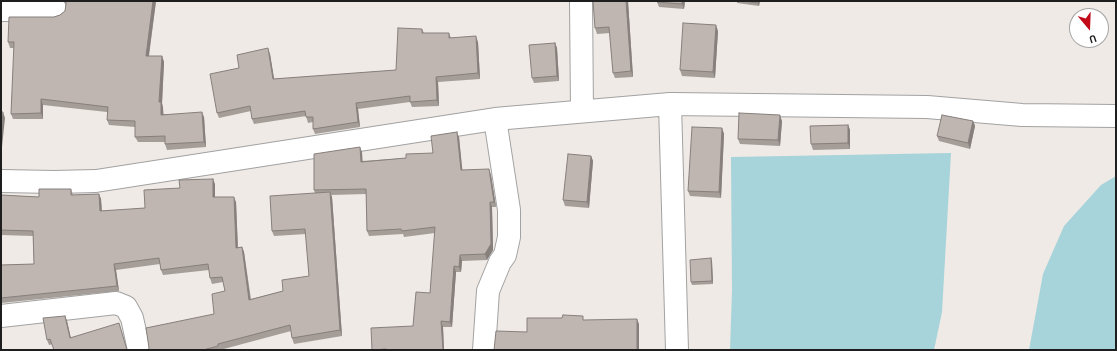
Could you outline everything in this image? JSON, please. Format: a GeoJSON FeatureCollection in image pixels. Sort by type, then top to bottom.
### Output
{"type":"FeatureCollection","features":[{"type":"Feature","properties":{"kind":"street"},"geometry":{"type":"LineString","coordinates":[[581,1],[582,111]]}},
{"type":"Feature","properties":{"kind":"street"},"geometry":{"type":"LineString","coordinates":[[1,10],[56,10]]}},
{"type":"Feature","properties":{"kind":"street"},"geometry":{"type":"LineString","coordinates":[[670,104],[677,350]]}},
{"type":"Feature","properties":{"kind":"street"},"geometry":{"type":"LineString","coordinates":[[1,181],[96,181],[495,119],[670,104],[927,107],[1022,115],[1116,116]]}},
{"type":"Feature","properties":{"kind":"street"},"geometry":{"type":"LineString","coordinates":[[484,350],[488,291],[500,262],[505,255],[509,236],[509,210],[495,119]]}},
{"type":"Feature","properties":{"kind":"street"},"geometry":{"type":"LineString","coordinates":[[1,316],[116,302],[126,307],[132,318],[139,350]]}},
{"type":"Feature","properties":{"kind":"water"},"geometry":{"type":"Polygon","coordinates":[[[951,153],[942,312],[934,350],[730,350],[732,291],[731,157],[951,153]]]}},
{"type":"Feature","properties":{"kind":"water"},"geometry":{"type":"Polygon","coordinates":[[[1116,176],[1116,350],[1029,350],[1043,274],[1064,226],[1101,185],[1116,176]]]}},
{"type":"Feature","properties":{"kind":"building"},"geometry":{"type":"Polygon","coordinates":[[[66,1],[153,1],[146,56],[162,56],[159,102],[161,102],[161,115],[202,112],[204,142],[165,144],[165,136],[135,137],[135,121],[107,120],[108,107],[41,99],[41,113],[11,114],[14,42],[8,42],[9,17],[54,17],[65,11],[66,1]]]}},
{"type":"Feature","properties":{"kind":"building"},"geometry":{"type":"Polygon","coordinates":[[[593,1],[626,1],[631,71],[613,73],[609,27],[595,28],[593,1]]]}},
{"type":"Feature","properties":{"kind":"building"},"geometry":{"type":"Polygon","coordinates":[[[682,1],[682,4],[657,2],[682,1]]]}},
{"type":"Feature","properties":{"kind":"building"},"geometry":{"type":"Polygon","coordinates":[[[744,1],[758,1],[758,3],[744,1]]]}},
{"type":"Feature","properties":{"kind":"building"},"geometry":{"type":"Polygon","coordinates":[[[683,23],[716,25],[713,72],[680,70],[683,23]]]}},
{"type":"Feature","properties":{"kind":"building"},"geometry":{"type":"Polygon","coordinates":[[[398,28],[422,29],[422,33],[449,33],[449,38],[476,36],[478,73],[436,77],[437,100],[410,102],[410,96],[356,103],[358,122],[313,129],[313,117],[306,117],[305,111],[252,119],[250,106],[217,113],[210,74],[239,68],[237,55],[268,48],[273,79],[396,70],[398,28]]]}},
{"type":"Feature","properties":{"kind":"building"},"geometry":{"type":"Polygon","coordinates":[[[555,43],[557,76],[532,78],[529,45],[555,43]]]}},
{"type":"Feature","properties":{"kind":"building"},"geometry":{"type":"Polygon","coordinates":[[[1,112],[3,112],[1,134],[1,112]]]}},
{"type":"Feature","properties":{"kind":"building"},"geometry":{"type":"Polygon","coordinates":[[[739,113],[780,115],[778,140],[738,139],[739,113]]]}},
{"type":"Feature","properties":{"kind":"building"},"geometry":{"type":"Polygon","coordinates":[[[942,115],[973,121],[968,143],[937,136],[942,115]]]}},
{"type":"Feature","properties":{"kind":"building"},"geometry":{"type":"Polygon","coordinates":[[[848,125],[848,143],[811,144],[810,126],[848,125]]]}},
{"type":"Feature","properties":{"kind":"building"},"geometry":{"type":"Polygon","coordinates":[[[692,127],[722,128],[719,192],[688,191],[692,127]]]}},
{"type":"Feature","properties":{"kind":"building"},"geometry":{"type":"Polygon","coordinates":[[[457,132],[461,170],[489,169],[494,202],[490,202],[491,244],[485,254],[460,255],[459,267],[454,266],[450,322],[441,321],[443,350],[372,350],[371,328],[413,326],[416,292],[430,293],[435,227],[402,231],[401,229],[367,231],[366,189],[314,190],[314,154],[360,147],[361,162],[406,158],[406,154],[433,153],[431,136],[457,132]]]}},
{"type":"Feature","properties":{"kind":"building"},"geometry":{"type":"Polygon","coordinates":[[[568,154],[591,156],[587,202],[563,200],[568,154]]]}},
{"type":"Feature","properties":{"kind":"building"},"geometry":{"type":"Polygon","coordinates":[[[213,179],[213,197],[234,197],[236,248],[242,247],[249,300],[283,291],[282,280],[309,276],[305,229],[272,231],[270,196],[330,192],[340,330],[292,338],[290,325],[218,344],[218,346],[203,350],[148,350],[146,328],[214,314],[212,294],[225,291],[222,277],[210,278],[208,264],[161,270],[159,258],[114,264],[117,286],[1,298],[1,265],[34,264],[33,231],[1,230],[1,195],[39,197],[39,189],[71,189],[71,195],[99,194],[100,211],[145,208],[144,190],[180,188],[179,180],[213,179]]]}},
{"type":"Feature","properties":{"kind":"building"},"geometry":{"type":"Polygon","coordinates":[[[711,258],[712,281],[691,282],[690,260],[711,258]]]}},
{"type":"Feature","properties":{"kind":"building"},"geometry":{"type":"Polygon","coordinates":[[[563,315],[583,316],[583,320],[637,319],[637,350],[494,350],[496,331],[527,332],[527,318],[562,318],[563,315]]]}},
{"type":"Feature","properties":{"kind":"building"},"geometry":{"type":"Polygon","coordinates":[[[65,316],[70,338],[119,323],[127,350],[54,350],[50,339],[47,340],[43,318],[65,316]]]}}]}
